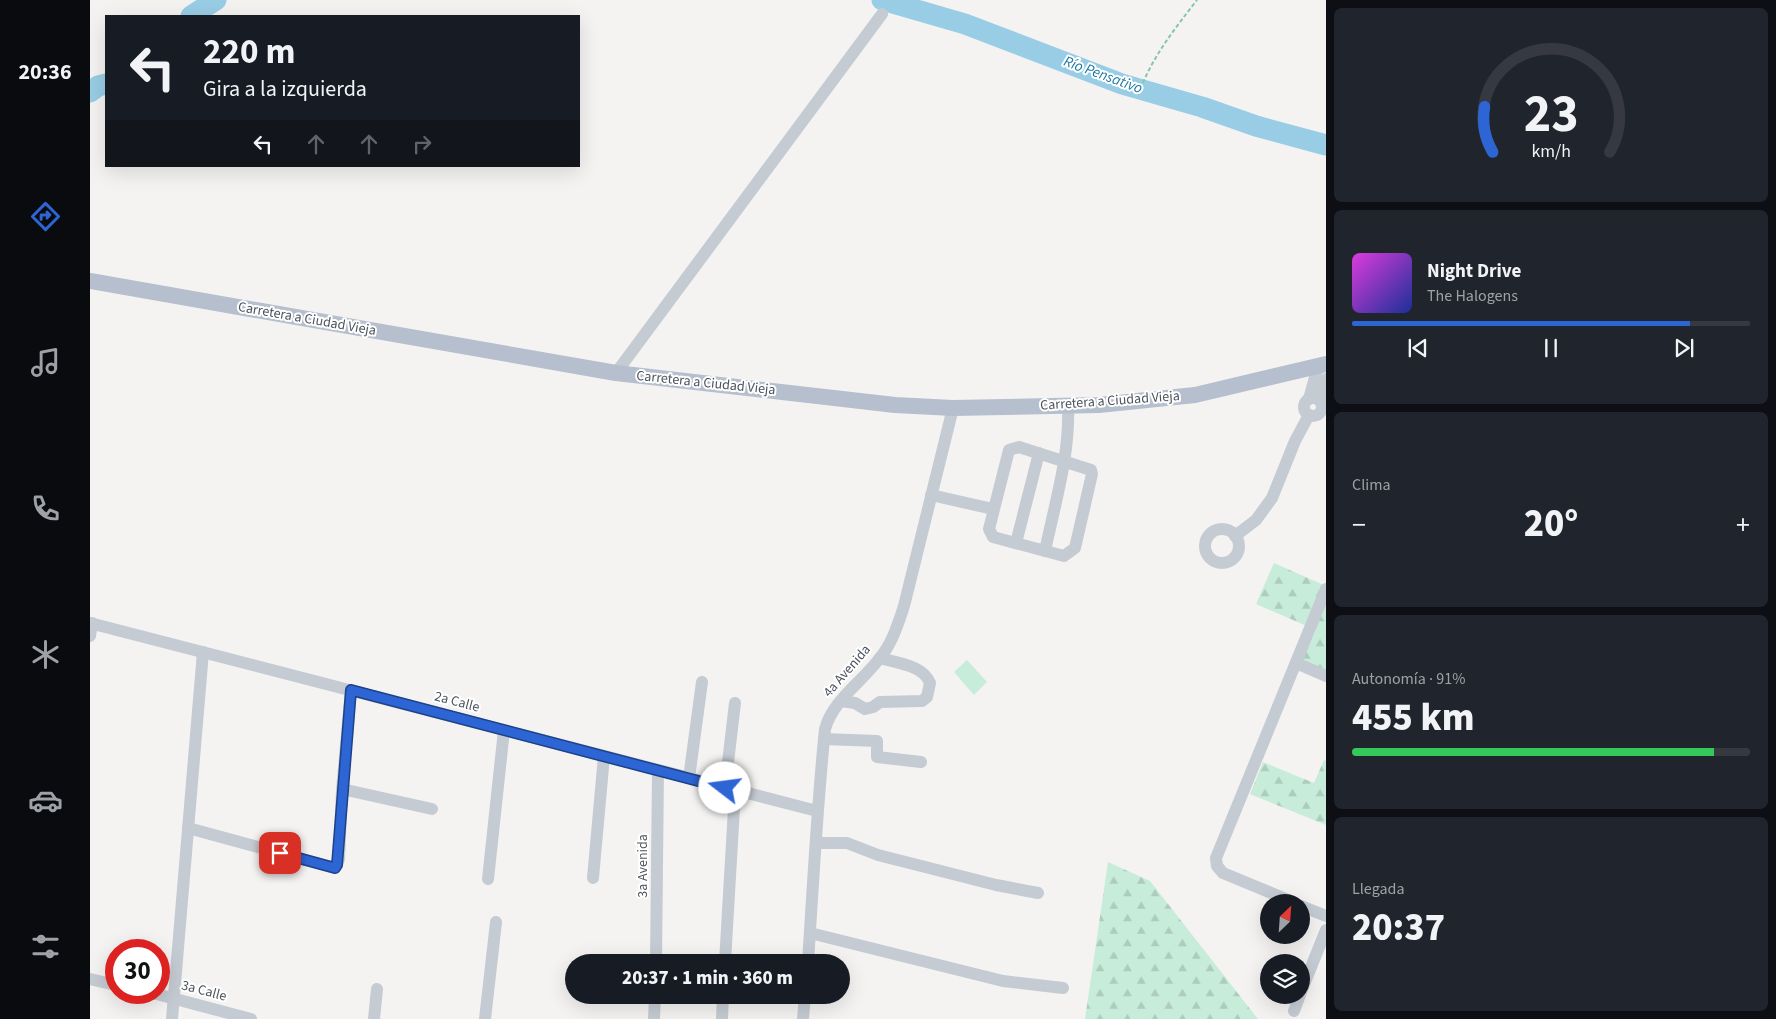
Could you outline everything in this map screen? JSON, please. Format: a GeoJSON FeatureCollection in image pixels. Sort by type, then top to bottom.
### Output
{"type":"FeatureCollection","features":[{"type":"Feature","properties":{"kind":"main road","name":"Carretera a Ciudad Vieja"},"geometry":{"type":"LineString","coordinates":[[90,281],[616,373],[895,404],[953,408],[1099,405],[1195,395],[1323,370]]}},
{"type":"Feature","properties":{"kind":"street"},"geometry":{"type":"LineString","coordinates":[[616,373],[882,14]]}},
{"type":"Feature","properties":{"kind":"street"},"geometry":{"type":"LineString","coordinates":[[1234,536],[1256,520],[1272,498],[1295,441],[1309,415],[1304,409],[1306,401],[1315,400],[1323,370]]}},
{"type":"Feature","properties":{"kind":"street"},"geometry":{"type":"LineString","coordinates":[[1045,551],[1065,461],[1069,427],[1068,406]]}},
{"type":"Feature","properties":{"kind":"street","name":"4a Avenida"},"geometry":{"type":"LineString","coordinates":[[809,954],[817,843],[817,811],[828,717],[880,658],[894,634],[904,606],[953,408]]}},
{"type":"Feature","properties":{"kind":"street"},"geometry":{"type":"LineString","coordinates":[[1019,447],[1065,461],[1091,470],[1092,474],[1076,548],[1064,556],[993,538],[989,529],[1008,450],[1019,447]]}},
{"type":"Feature","properties":{"kind":"street"},"geometry":{"type":"LineString","coordinates":[[1016,544],[1039,453]]}},
{"type":"Feature","properties":{"kind":"street"},"geometry":{"type":"LineString","coordinates":[[931,495],[993,508]]}},
{"type":"Feature","properties":{"kind":"street"},"geometry":{"type":"LineString","coordinates":[[1274,894],[1223,873],[1217,866],[1216,858],[1326,589]]}},
{"type":"Feature","properties":{"kind":"street"},"geometry":{"type":"LineString","coordinates":[[90,636],[91,623]]}},
{"type":"Feature","properties":{"kind":"street","name":"2a Calle"},"geometry":{"type":"LineString","coordinates":[[91,623],[817,811]]}},
{"type":"Feature","properties":{"kind":"street"},"geometry":{"type":"LineString","coordinates":[[172,1019],[203,652]]}},
{"type":"Feature","properties":{"kind":"street"},"geometry":{"type":"LineString","coordinates":[[841,700],[865,708],[873,707],[880,702],[922,701],[927,697],[930,683],[925,675],[918,670],[880,658]]}},
{"type":"Feature","properties":{"kind":"street"},"geometry":{"type":"LineString","coordinates":[[1296,663],[1326,676]]}},
{"type":"Feature","properties":{"kind":"street"},"geometry":{"type":"LineString","coordinates":[[689,778],[702,682]]}},
{"type":"Feature","properties":{"kind":"street"},"geometry":{"type":"LineString","coordinates":[[188,828],[335,868],[339,859],[342,789],[351,690]]}},
{"type":"Feature","properties":{"kind":"street"},"geometry":{"type":"LineString","coordinates":[[725,954],[730,790],[735,703]]}},
{"type":"Feature","properties":{"kind":"street"},"geometry":{"type":"LineString","coordinates":[[488,879],[504,730]]}},
{"type":"Feature","properties":{"kind":"street"},"geometry":{"type":"LineString","coordinates":[[824,739],[877,741],[877,757],[921,762]]}},
{"type":"Feature","properties":{"kind":"street"},"geometry":{"type":"LineString","coordinates":[[593,878],[604,756]]}},
{"type":"Feature","properties":{"kind":"street","name":"3a Avenida"},"geometry":{"type":"LineString","coordinates":[[656,954],[658,770]]}},
{"type":"Feature","properties":{"kind":"street"},"geometry":{"type":"LineString","coordinates":[[342,789],[432,810]]}},
{"type":"Feature","properties":{"kind":"street"},"geometry":{"type":"LineString","coordinates":[[817,843],[847,843],[878,855],[996,885],[1038,892]]}},
{"type":"Feature","properties":{"kind":"street"},"geometry":{"type":"LineString","coordinates":[[1310,910],[1326,916]]}},
{"type":"Feature","properties":{"kind":"street"},"geometry":{"type":"LineString","coordinates":[[485,1019],[496,922]]}},
{"type":"Feature","properties":{"kind":"street"},"geometry":{"type":"LineString","coordinates":[[1310,971],[1326,930]]}},
{"type":"Feature","properties":{"kind":"street"},"geometry":{"type":"LineString","coordinates":[[810,933],[1003,980],[1064,988]]}},
{"type":"Feature","properties":{"kind":"street"},"geometry":{"type":"LineString","coordinates":[[90,979],[105,982]]}},
{"type":"Feature","properties":{"kind":"street"},"geometry":{"type":"LineString","coordinates":[[374,1019],[377,989]]}},
{"type":"Feature","properties":{"kind":"street","name":"3a Calle"},"geometry":{"type":"LineString","coordinates":[[170,997],[252,1019]]}},
{"type":"Feature","properties":{"kind":"street"},"geometry":{"type":"LineString","coordinates":[[654,1019],[655,1004]]}},
{"type":"Feature","properties":{"kind":"street"},"geometry":{"type":"LineString","coordinates":[[722,1019],[723,1004]]}},
{"type":"Feature","properties":{"kind":"street"},"geometry":{"type":"LineString","coordinates":[[803,1019],[804,1004]]}},
{"type":"Feature","properties":{"kind":"street"},"geometry":{"type":"LineString","coordinates":[[1294,1011],[1297,1004]]}},
{"type":"Feature","properties":{"kind":"path"},"geometry":{"type":"LineString","coordinates":[[1138,95],[1146,73],[1165,41],[1197,0]]}},
{"type":"Feature","properties":{"kind":"green space"},"geometry":{"type":"Polygon","coordinates":[[[1274,563],[1326,586],[1326,673],[1302,662],[1316,630],[1256,604],[1274,563]]]}},
{"type":"Feature","properties":{"kind":"green space"},"geometry":{"type":"Polygon","coordinates":[[[967,660],[987,682],[974,695],[954,672],[967,660]]]}},
{"type":"Feature","properties":{"kind":"green space"},"geometry":{"type":"Polygon","coordinates":[[[1324,760],[1326,761],[1326,825],[1250,794],[1263,762],[1314,783],[1324,760]]]}},
{"type":"Feature","properties":{"kind":"green space"},"geometry":{"type":"Polygon","coordinates":[[[1108,862],[1150,881],[1258,1019],[1085,1019],[1108,862]]]}},
{"type":"Feature","properties":{"kind":"waterway","name":"Río Pensativo"},"geometry":{"type":"LineString","coordinates":[[193,15],[216,0]]}},
{"type":"Feature","properties":{"kind":"waterway","name":"Río Pensativo"},"geometry":{"type":"LineString","coordinates":[[882,0],[965,24],[1122,84],[1202,107],[1256,126],[1326,145]]}},
{"type":"Feature","properties":{"kind":"waterway","name":"Río Pensativo"},"geometry":{"type":"LineString","coordinates":[[90,92],[98,86],[105,84]]}},
{"type":"Feature","properties":{"kind":"route"},"geometry":{"type":"LineString","coordinates":[[280,853],[335,868],[337,865],[339,859],[342,789],[351,690],[725,788]]}}]}
